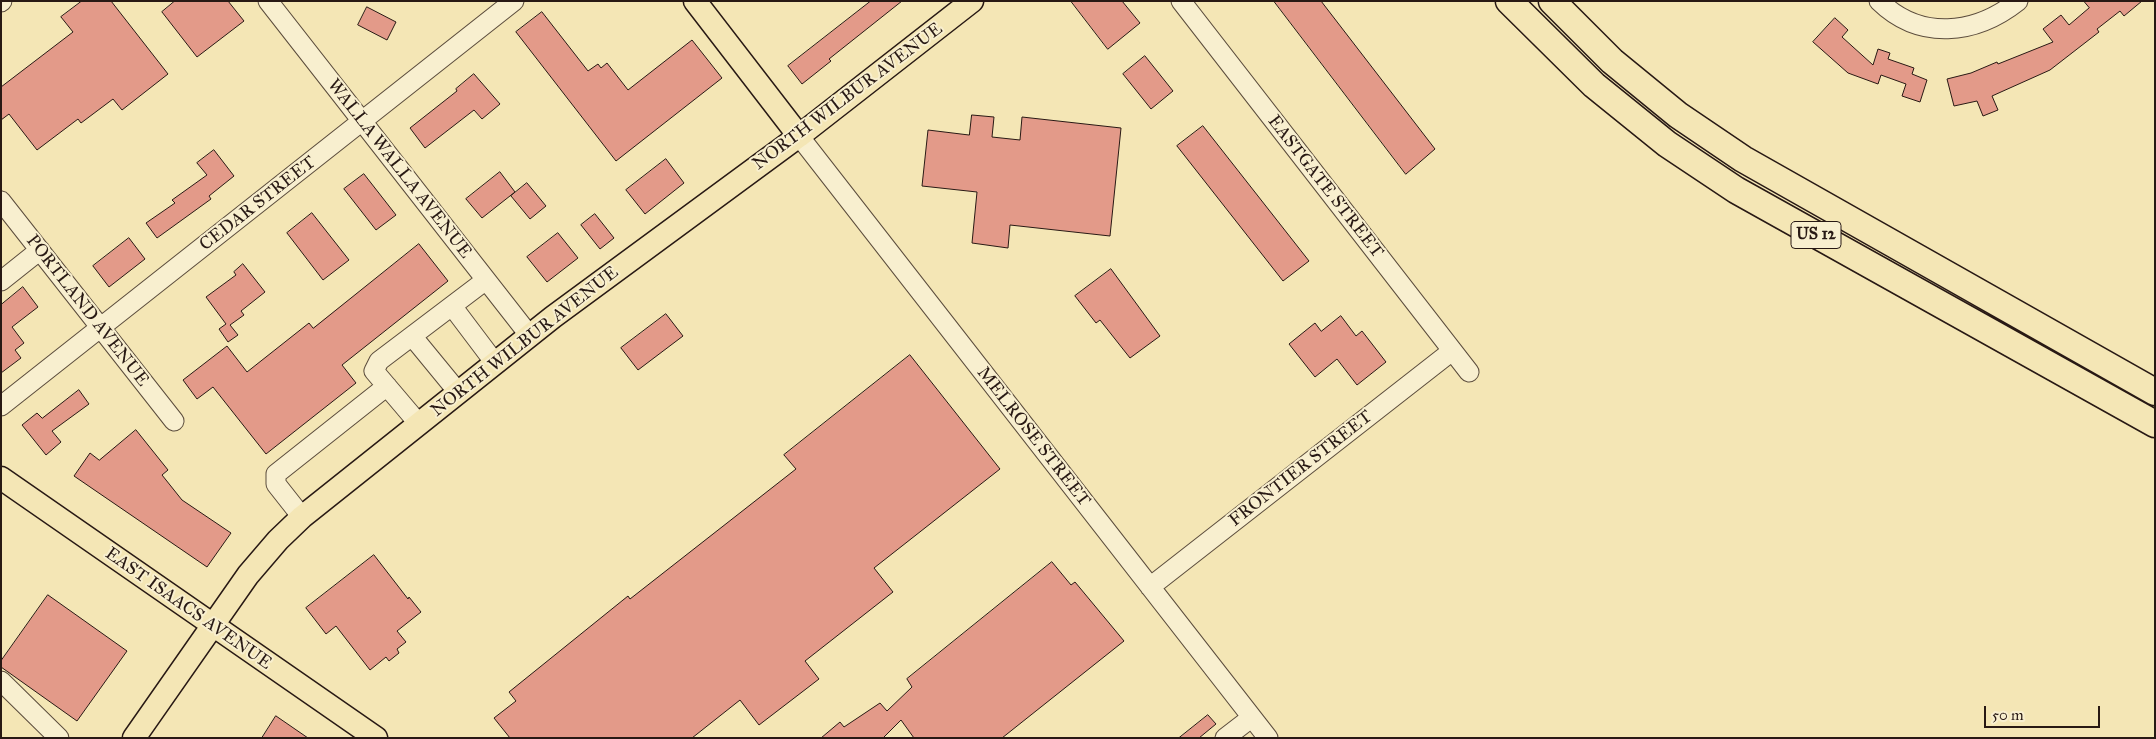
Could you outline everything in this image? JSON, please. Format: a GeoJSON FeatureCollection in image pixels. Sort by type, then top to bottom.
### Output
{"type":"FeatureCollection","features":[{"type":"Feature","properties":{"kind":"highway","name":"US 12"},"geometry":{"type":"LineString","coordinates":[[1509,1],[1594,85],[1667,144],[1736,190],[2155,424]]}},
{"type":"Feature","properties":{"kind":"highway","name":"US 12"},"geometry":{"type":"LineString","coordinates":[[1552,1],[1612,61],[1678,115],[1743,159],[2155,392]]}},
{"type":"Feature","properties":{"kind":"main road"},"geometry":{"type":"LineString","coordinates":[[695,1],[799,136]]}},
{"type":"Feature","properties":{"kind":"main road","name":"NORTH WILBUR AVENUE"},"geometry":{"type":"LineString","coordinates":[[134,738],[211,625],[264,556],[302,517],[530,336],[799,136],[972,1]]}},
{"type":"Feature","properties":{"kind":"main road","name":"EAST ISAACS AVENUE"},"geometry":{"type":"LineString","coordinates":[[1,478],[376,738]]}},
{"type":"Feature","properties":{"kind":"street","name":"WALLA WALLA AVENUE"},"geometry":{"type":"LineString","coordinates":[[268,1],[530,336]]}},
{"type":"Feature","properties":{"kind":"street","name":"CEDAR STREET"},"geometry":{"type":"LineString","coordinates":[[1,406],[514,1]]}},
{"type":"Feature","properties":{"kind":"street","name":"EASTGATE STREET"},"geometry":{"type":"LineString","coordinates":[[1181,1],[1469,372]]}},
{"type":"Feature","properties":{"kind":"street"},"geometry":{"type":"LineString","coordinates":[[1879,1],[1887,9],[1917,25],[1956,29],[1976,25],[1992,18],[2018,1]]}},
{"type":"Feature","properties":{"kind":"street","name":"MELROSE STREET"},"geometry":{"type":"LineString","coordinates":[[799,136],[1250,718],[1268,738]]}},
{"type":"Feature","properties":{"kind":"street","name":"PORTLAND AVENUE"},"geometry":{"type":"LineString","coordinates":[[1,201],[174,421]]}},
{"type":"Feature","properties":{"kind":"street"},"geometry":{"type":"LineString","coordinates":[[1,281],[40,250]]}},
{"type":"Feature","properties":{"kind":"street"},"geometry":{"type":"LineString","coordinates":[[419,424],[374,371],[379,361],[486,280]]}},
{"type":"Feature","properties":{"kind":"street"},"geometry":{"type":"LineString","coordinates":[[452,306],[495,363]]}},
{"type":"Feature","properties":{"kind":"street"},"geometry":{"type":"LineString","coordinates":[[412,336],[458,392]]}},
{"type":"Feature","properties":{"kind":"street","name":"FRONTIER STREET"},"geometry":{"type":"LineString","coordinates":[[1150,587],[1452,352]]}},
{"type":"Feature","properties":{"kind":"street"},"geometry":{"type":"LineString","coordinates":[[302,517],[276,484],[276,474],[387,386]]}},
{"type":"Feature","properties":{"kind":"street"},"geometry":{"type":"LineString","coordinates":[[1,680],[59,738]]}},
{"type":"Feature","properties":{"kind":"street"},"geometry":{"type":"LineString","coordinates":[[1225,738],[1250,718]]}},
{"type":"Feature","properties":{"kind":"building"},"geometry":{"type":"Polygon","coordinates":[[[82,1],[111,1],[168,74],[122,110],[113,99],[81,123],[78,119],[37,150],[9,114],[1,120],[1,87],[73,32],[61,17],[82,1]]]}},
{"type":"Feature","properties":{"kind":"building"},"geometry":{"type":"Polygon","coordinates":[[[175,1],[228,1],[244,21],[197,57],[162,12],[175,1]]]}},
{"type":"Feature","properties":{"kind":"building"},"geometry":{"type":"Polygon","coordinates":[[[871,1],[902,1],[829,59],[831,61],[802,84],[788,66],[871,1]]]}},
{"type":"Feature","properties":{"kind":"building"},"geometry":{"type":"Polygon","coordinates":[[[1071,1],[1122,1],[1140,23],[1108,49],[1071,1]]]}},
{"type":"Feature","properties":{"kind":"building"},"geometry":{"type":"Polygon","coordinates":[[[1274,1],[1321,1],[1435,149],[1406,174],[1274,1]]]}},
{"type":"Feature","properties":{"kind":"building"},"geometry":{"type":"Polygon","coordinates":[[[2084,1],[2142,1],[2124,16],[2120,11],[2097,29],[2099,32],[2050,70],[1992,96],[1998,110],[1983,116],[1977,101],[1954,106],[1947,79],[1971,73],[1997,62],[1998,64],[2053,42],[2043,29],[2061,15],[2069,25],[2089,8],[2084,1]]]}},
{"type":"Feature","properties":{"kind":"building"},"geometry":{"type":"Polygon","coordinates":[[[367,7],[396,22],[387,40],[358,25],[367,7]]]}},
{"type":"Feature","properties":{"kind":"building"},"geometry":{"type":"Polygon","coordinates":[[[542,12],[588,71],[598,64],[601,68],[607,63],[628,90],[692,40],[722,78],[616,161],[516,32],[542,12]]]}},
{"type":"Feature","properties":{"kind":"building"},"geometry":{"type":"Polygon","coordinates":[[[1835,18],[1848,30],[1842,37],[1873,65],[1878,49],[1890,53],[1888,59],[1914,68],[1912,74],[1927,80],[1920,102],[1902,96],[1906,84],[1881,75],[1878,84],[1848,73],[1813,42],[1835,18]]]}},
{"type":"Feature","properties":{"kind":"building"},"geometry":{"type":"Polygon","coordinates":[[[1145,56],[1173,91],[1151,109],[1123,74],[1145,56]]]}},
{"type":"Feature","properties":{"kind":"building"},"geometry":{"type":"Polygon","coordinates":[[[474,74],[500,104],[482,119],[474,110],[425,148],[410,128],[457,91],[456,89],[474,74]]]}},
{"type":"Feature","properties":{"kind":"building"},"geometry":{"type":"Polygon","coordinates":[[[972,115],[994,117],[992,137],[1020,140],[1022,117],[1121,128],[1110,236],[1010,225],[1008,248],[972,243],[977,192],[922,186],[928,130],[969,135],[972,115]]]}},
{"type":"Feature","properties":{"kind":"building"},"geometry":{"type":"Polygon","coordinates":[[[1203,126],[1309,261],[1283,281],[1177,146],[1203,126]]]}},
{"type":"Feature","properties":{"kind":"building"},"geometry":{"type":"Polygon","coordinates":[[[214,150],[234,176],[209,196],[211,199],[157,238],[146,223],[175,203],[172,200],[207,175],[197,163],[214,150]]]}},
{"type":"Feature","properties":{"kind":"building"},"geometry":{"type":"Polygon","coordinates":[[[666,159],[684,183],[645,214],[626,190],[666,159]]]}},
{"type":"Feature","properties":{"kind":"building"},"geometry":{"type":"Polygon","coordinates":[[[500,172],[515,192],[482,218],[466,199],[500,172]]]}},
{"type":"Feature","properties":{"kind":"building"},"geometry":{"type":"Polygon","coordinates":[[[364,174],[396,215],[376,230],[344,189],[364,174]]]}},
{"type":"Feature","properties":{"kind":"building"},"geometry":{"type":"Polygon","coordinates":[[[527,183],[546,206],[530,219],[511,196],[527,183]]]}},
{"type":"Feature","properties":{"kind":"building"},"geometry":{"type":"Polygon","coordinates":[[[312,213],[349,260],[323,280],[287,233],[312,213]]]}},
{"type":"Feature","properties":{"kind":"building"},"geometry":{"type":"Polygon","coordinates":[[[595,214],[614,238],[600,249],[581,225],[595,214]]]}},
{"type":"Feature","properties":{"kind":"building"},"geometry":{"type":"Polygon","coordinates":[[[558,233],[578,258],[547,282],[527,257],[558,233]]]}},
{"type":"Feature","properties":{"kind":"building"},"geometry":{"type":"Polygon","coordinates":[[[129,238],[145,259],[109,287],[93,266],[129,238]]]}},
{"type":"Feature","properties":{"kind":"building"},"geometry":{"type":"Polygon","coordinates":[[[419,244],[448,281],[342,365],[356,383],[266,454],[213,387],[197,399],[183,380],[227,346],[247,372],[309,323],[313,328],[419,244]]]}},
{"type":"Feature","properties":{"kind":"building"},"geometry":{"type":"Polygon","coordinates":[[[243,264],[265,292],[241,311],[244,315],[230,325],[238,335],[228,342],[219,329],[226,324],[206,297],[236,275],[234,272],[243,264]]]}},
{"type":"Feature","properties":{"kind":"building"},"geometry":{"type":"Polygon","coordinates":[[[1111,269],[1160,336],[1130,358],[1100,320],[1096,323],[1075,296],[1111,269]]]}},
{"type":"Feature","properties":{"kind":"building"},"geometry":{"type":"Polygon","coordinates":[[[23,287],[38,307],[12,327],[24,343],[15,350],[21,358],[1,373],[1,305],[23,287]]]}},
{"type":"Feature","properties":{"kind":"building"},"geometry":{"type":"Polygon","coordinates":[[[666,314],[683,336],[638,370],[621,348],[666,314]]]}},
{"type":"Feature","properties":{"kind":"building"},"geometry":{"type":"Polygon","coordinates":[[[1341,316],[1356,336],[1362,331],[1386,362],[1357,385],[1337,359],[1315,377],[1289,344],[1315,323],[1321,331],[1341,316]]]}},
{"type":"Feature","properties":{"kind":"building"},"geometry":{"type":"Polygon","coordinates":[[[910,355],[1000,469],[874,568],[893,592],[805,661],[819,679],[759,725],[740,700],[692,738],[510,738],[494,718],[516,701],[509,692],[628,596],[630,599],[796,469],[784,455],[910,355]]]}},
{"type":"Feature","properties":{"kind":"building"},"geometry":{"type":"Polygon","coordinates":[[[79,390],[89,404],[52,431],[61,442],[46,455],[22,425],[37,413],[42,418],[79,390]]]}},
{"type":"Feature","properties":{"kind":"building"},"geometry":{"type":"Polygon","coordinates":[[[136,430],[168,470],[162,475],[182,500],[231,533],[207,567],[74,476],[90,453],[99,460],[136,430]]]}},
{"type":"Feature","properties":{"kind":"building"},"geometry":{"type":"Polygon","coordinates":[[[374,555],[408,599],[409,597],[421,612],[397,631],[406,642],[397,649],[399,653],[389,661],[386,657],[370,670],[336,626],[326,634],[306,608],[374,555]]]}},
{"type":"Feature","properties":{"kind":"building"},"geometry":{"type":"Polygon","coordinates":[[[1052,562],[1071,585],[1075,582],[1124,641],[1002,738],[914,738],[901,720],[883,738],[821,738],[840,722],[844,727],[880,703],[887,711],[912,687],[907,679],[1052,562]]]}},
{"type":"Feature","properties":{"kind":"building"},"geometry":{"type":"Polygon","coordinates":[[[48,595],[127,651],[77,721],[1,667],[1,661],[48,595]]]}},
{"type":"Feature","properties":{"kind":"building"},"geometry":{"type":"Polygon","coordinates":[[[1208,715],[1216,724],[1199,738],[1179,738],[1208,715]]]}},
{"type":"Feature","properties":{"kind":"building"},"geometry":{"type":"Polygon","coordinates":[[[276,716],[308,738],[262,738],[276,716]]]}}]}
